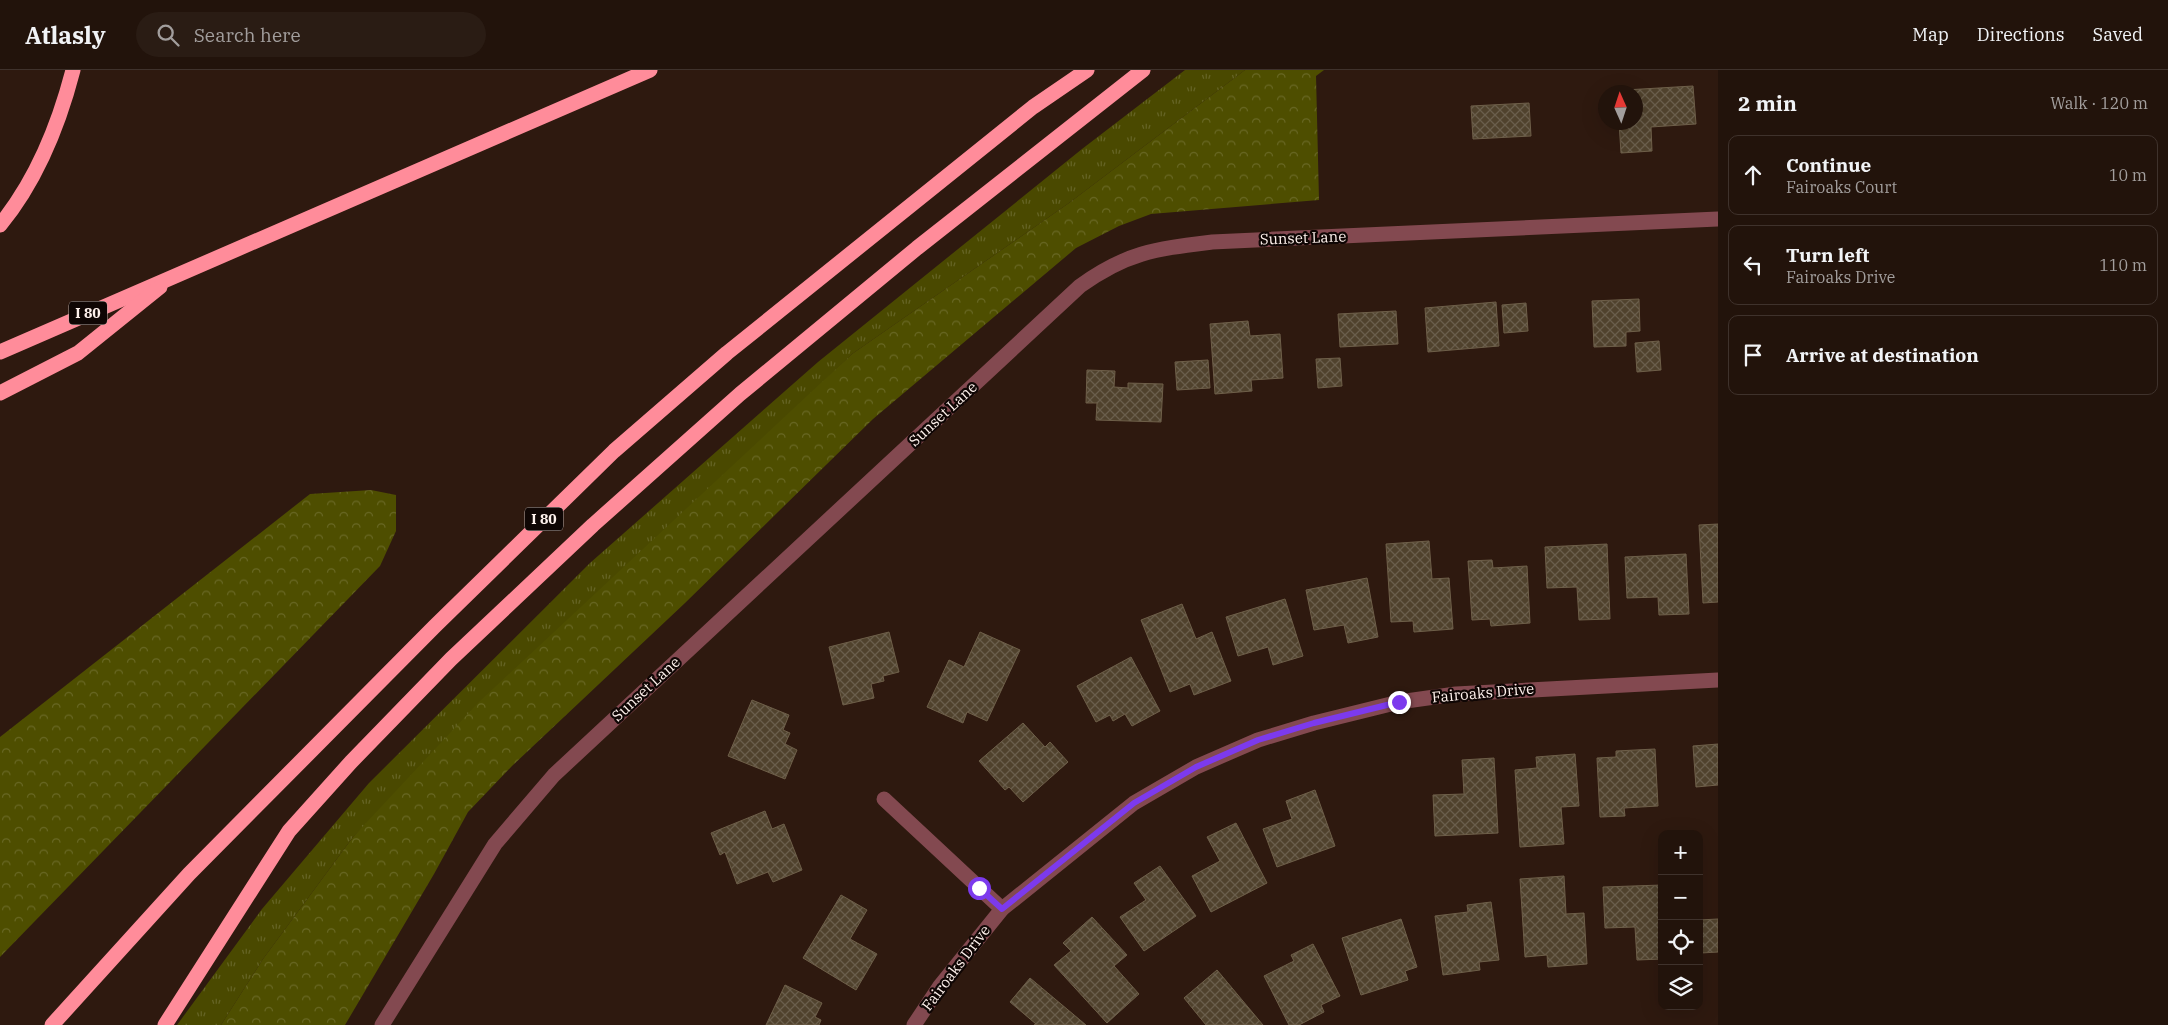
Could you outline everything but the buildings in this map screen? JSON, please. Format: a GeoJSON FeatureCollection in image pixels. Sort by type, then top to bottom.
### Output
{"type":"FeatureCollection","features":[{"type":"Feature","properties":{"kind":"highway"},"geometry":{"type":"LineString","coordinates":[[0,225],[13,209],[57,124],[73,70]]}},
{"type":"Feature","properties":{"kind":"highway","name":"I 80"},"geometry":{"type":"LineString","coordinates":[[0,352],[176,274],[650,70]]}},
{"type":"Feature","properties":{"kind":"highway","name":"I 80"},"geometry":{"type":"LineString","coordinates":[[52,1025],[190,874],[435,626],[614,450],[735,346],[1034,107],[1087,70]]}},
{"type":"Feature","properties":{"kind":"highway"},"geometry":{"type":"LineString","coordinates":[[165,1025],[289,831],[351,762],[451,659],[593,525],[740,394],[917,248],[1143,70]]}},
{"type":"Feature","properties":{"kind":"highway"},"geometry":{"type":"LineString","coordinates":[[0,393],[78,353],[176,274]]}},
{"type":"Feature","properties":{"kind":"street","name":"Sunset Lane"},"geometry":{"type":"LineString","coordinates":[[382,1025],[495,844],[554,775],[1073,293],[1099,273],[1147,251],[1212,242],[1718,219]]}},
{"type":"Feature","properties":{"kind":"street","name":"Fairoaks Drive"},"geometry":{"type":"LineString","coordinates":[[914,1025],[940,986],[1002,909],[1134,803],[1196,767],[1258,740],[1314,723],[1399,702],[1456,694],[1718,680]]}},
{"type":"Feature","properties":{"kind":"street"},"geometry":{"type":"LineString","coordinates":[[884,799],[1002,909]]}},
{"type":"Feature","properties":{"kind":"green space"},"geometry":{"type":"Polygon","coordinates":[[[1185,70],[1245,70],[1069,203],[852,354],[353,837],[263,959],[221,1025],[177,1025],[262,909],[369,783],[590,563],[818,362],[1082,149],[1185,70]]]}},
{"type":"Feature","properties":{"kind":"green space"},"geometry":{"type":"Polygon","coordinates":[[[1245,70],[1324,70],[1316,76],[1319,200],[1151,214],[1119,226],[1076,248],[873,419],[685,603],[512,766],[468,812],[434,874],[345,1025],[221,1025],[263,959],[353,837],[479,702],[852,354],[1069,203],[1245,70]]]}},
{"type":"Feature","properties":{"kind":"green space"},"geometry":{"type":"Polygon","coordinates":[[[371,490],[396,495],[396,531],[380,566],[0,957],[0,737],[310,494],[371,490]]]}},
{"type":"Feature","properties":{"kind":"route"},"geometry":{"type":"LineString","coordinates":[[979,888],[1002,909],[1134,803],[1196,767],[1258,740],[1314,723],[1399,702]]}}]}
